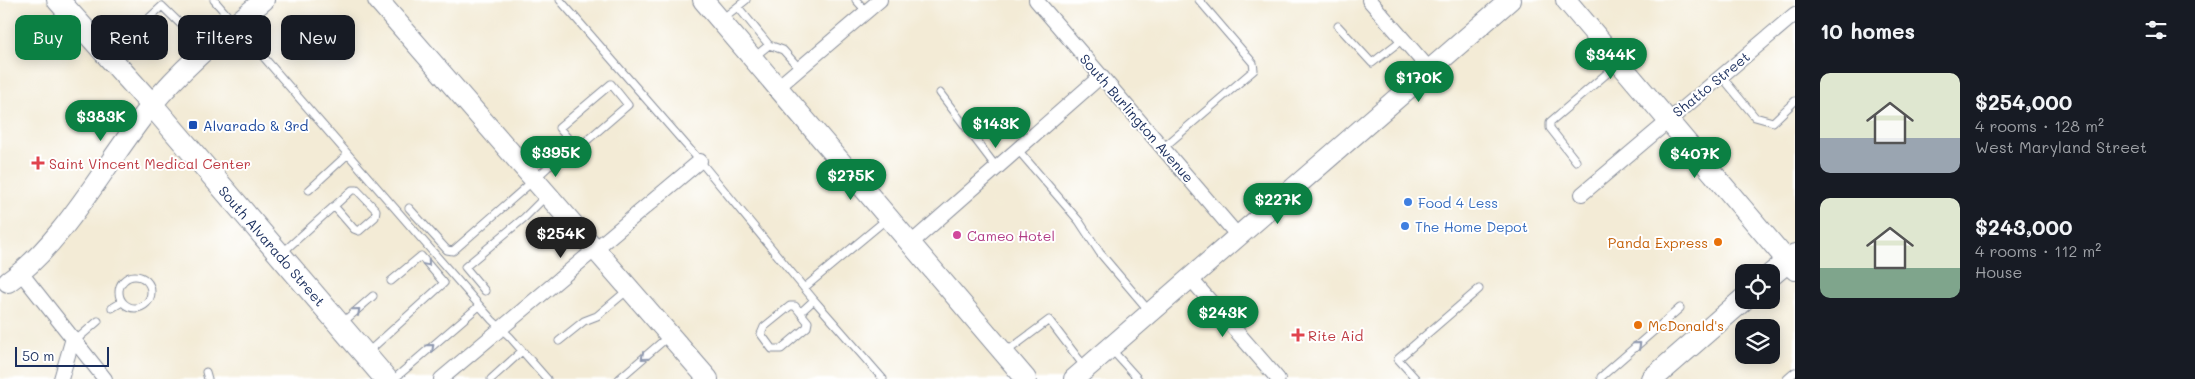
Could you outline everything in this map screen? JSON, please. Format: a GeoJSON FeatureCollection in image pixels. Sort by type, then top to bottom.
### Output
{"type":"FeatureCollection","features":[{"type":"Feature","properties":{"kind":"main road","name":"South Alvarado Street"},"geometry":{"type":"LineString","coordinates":[[58,0],[91,37]]}},
{"type":"Feature","properties":{"kind":"main road","name":"South Alvarado Street"},"geometry":{"type":"LineString","coordinates":[[112,60],[386,379]]}},
{"type":"Feature","properties":{"kind":"main road"},"geometry":{"type":"LineString","coordinates":[[1652,379],[1735,307]]}},
{"type":"Feature","properties":{"kind":"street"},"geometry":{"type":"LineString","coordinates":[[246,15],[264,0]]}},
{"type":"Feature","properties":{"kind":"street"},"geometry":{"type":"LineString","coordinates":[[378,0],[708,379]]}},
{"type":"Feature","properties":{"kind":"street"},"geometry":{"type":"LineString","coordinates":[[703,0],[1026,379]]}},
{"type":"Feature","properties":{"kind":"street"},"geometry":{"type":"LineString","coordinates":[[778,87],[880,0]]}},
{"type":"Feature","properties":{"kind":"street","name":"South Burlington Avenue"},"geometry":{"type":"LineString","coordinates":[[1036,0],[1238,236]]}},
{"type":"Feature","properties":{"kind":"street"},"geometry":{"type":"LineString","coordinates":[[1369,0],[1430,70]]}},
{"type":"Feature","properties":{"kind":"street"},"geometry":{"type":"LineString","coordinates":[[1566,0],[1787,265]]}},
{"type":"Feature","properties":{"kind":"street"},"geometry":{"type":"LineString","coordinates":[[1080,374],[1430,70],[1500,6]]}},
{"type":"Feature","properties":{"kind":"street","name":"Shatto Street"},"geometry":{"type":"LineString","coordinates":[[1582,194],[1795,14]]}},
{"type":"Feature","properties":{"kind":"street"},"geometry":{"type":"LineString","coordinates":[[105,379],[74,339],[8,282],[60,230],[122,143],[152,105],[194,60]]}},
{"type":"Feature","properties":{"kind":"street"},"geometry":{"type":"LineString","coordinates":[[910,244],[1101,76]]}},
{"type":"Feature","properties":{"kind":"street"},"geometry":{"type":"LineString","coordinates":[[441,379],[700,161]]}},
{"type":"Feature","properties":{"kind":"street"},"geometry":{"type":"LineString","coordinates":[[1190,278],[1278,379]]}},
{"type":"Feature","properties":{"kind":"street"},"geometry":{"type":"LineString","coordinates":[[61,379],[74,339]]}},
{"type":"Feature","properties":{"kind":"lane"},"geometry":{"type":"LineString","coordinates":[[214,0],[227,15]]}},
{"type":"Feature","properties":{"kind":"lane"},"geometry":{"type":"LineString","coordinates":[[560,0],[700,161],[814,300],[884,379]]}},
{"type":"Feature","properties":{"kind":"lane"},"geometry":{"type":"LineString","coordinates":[[720,21],[746,0]]}},
{"type":"Feature","properties":{"kind":"lane"},"geometry":{"type":"LineString","coordinates":[[856,0],[867,12]]}},
{"type":"Feature","properties":{"kind":"lane"},"geometry":{"type":"LineString","coordinates":[[1163,148],[1254,70],[1254,63],[1199,0]]}},
{"type":"Feature","properties":{"kind":"lane"},"geometry":{"type":"LineString","coordinates":[[152,15],[162,6],[178,22]]}},
{"type":"Feature","properties":{"kind":"lane"},"geometry":{"type":"LineString","coordinates":[[738,7],[769,46],[783,50],[800,69]]}},
{"type":"Feature","properties":{"kind":"lane"},"geometry":{"type":"LineString","coordinates":[[1338,26],[1372,63],[1402,39]]}},
{"type":"Feature","properties":{"kind":"lane"},"geometry":{"type":"LineString","coordinates":[[753,58],[769,46]]}},
{"type":"Feature","properties":{"kind":"lane"},"geometry":{"type":"LineString","coordinates":[[266,60],[479,306],[546,379]]}},
{"type":"Feature","properties":{"kind":"lane"},"geometry":{"type":"LineString","coordinates":[[1576,161],[1550,128],[1550,122],[1619,63]]}},
{"type":"Feature","properties":{"kind":"lane"},"geometry":{"type":"LineString","coordinates":[[1722,77],[1755,117],[1773,122],[1795,101]]}},
{"type":"Feature","properties":{"kind":"lane"},"geometry":{"type":"LineString","coordinates":[[611,84],[628,105],[577,149],[573,144],[560,128],[611,84]]}},
{"type":"Feature","properties":{"kind":"lane"},"geometry":{"type":"LineString","coordinates":[[940,93],[997,168]]}},
{"type":"Feature","properties":{"kind":"lane"},"geometry":{"type":"LineString","coordinates":[[485,291],[465,267],[524,218],[541,187],[573,144]]}},
{"type":"Feature","properties":{"kind":"lane"},"geometry":{"type":"LineString","coordinates":[[1018,150],[1079,221],[1100,254],[1150,312]]}},
{"type":"Feature","properties":{"kind":"lane"},"geometry":{"type":"LineString","coordinates":[[309,190],[348,154]]}},
{"type":"Feature","properties":{"kind":"lane"},"geometry":{"type":"LineString","coordinates":[[409,208],[447,250],[454,251],[541,187]]}},
{"type":"Feature","properties":{"kind":"lane"},"geometry":{"type":"LineString","coordinates":[[280,255],[334,206],[352,190],[357,190],[376,210],[374,217],[359,232],[354,229],[334,206]]}},
{"type":"Feature","properties":{"kind":"lane"},"geometry":{"type":"LineString","coordinates":[[804,288],[888,217]]}},
{"type":"Feature","properties":{"kind":"lane"},"geometry":{"type":"LineString","coordinates":[[365,355],[444,283],[421,256],[391,281]]}},
{"type":"Feature","properties":{"kind":"lane"},"geometry":{"type":"LineString","coordinates":[[138,275],[147,281],[150,286],[151,296],[145,304],[136,308],[122,302],[118,291],[127,277],[138,275]]}},
{"type":"Feature","properties":{"kind":"lane"},"geometry":{"type":"LineString","coordinates":[[558,341],[584,321],[597,316],[629,289]]}},
{"type":"Feature","properties":{"kind":"lane"},"geometry":{"type":"LineString","coordinates":[[1416,379],[1398,359],[1479,289]]}},
{"type":"Feature","properties":{"kind":"lane"},"geometry":{"type":"LineString","coordinates":[[340,325],[373,296]]}},
{"type":"Feature","properties":{"kind":"lane"},"geometry":{"type":"LineString","coordinates":[[801,312],[814,300]]}},
{"type":"Feature","properties":{"kind":"lane"},"geometry":{"type":"LineString","coordinates":[[112,308],[122,302]]}},
{"type":"Feature","properties":{"kind":"lane"},"geometry":{"type":"LineString","coordinates":[[394,379],[479,306]]}},
{"type":"Feature","properties":{"kind":"lane"},"geometry":{"type":"LineString","coordinates":[[790,306],[795,306],[801,312],[808,322],[807,327],[781,349],[772,349],[761,334],[764,328],[790,306]]}},
{"type":"Feature","properties":{"kind":"lane"},"geometry":{"type":"LineString","coordinates":[[1601,377],[1680,308]]}},
{"type":"Feature","properties":{"kind":"lane"},"geometry":{"type":"LineString","coordinates":[[1004,353],[1049,320],[1080,374]]}},
{"type":"Feature","properties":{"kind":"lane"},"geometry":{"type":"LineString","coordinates":[[74,339],[98,321]]}},
{"type":"Feature","properties":{"kind":"lane"},"geometry":{"type":"LineString","coordinates":[[619,379],[670,335]]}},
{"type":"Feature","properties":{"kind":"lane"},"geometry":{"type":"LineString","coordinates":[[1110,347],[1138,379]]}},
{"type":"Feature","properties":{"kind":"lane"},"geometry":{"type":"LineString","coordinates":[[491,379],[522,351]]}},
{"type":"Feature","properties":{"kind":"lane"},"geometry":{"type":"LineString","coordinates":[[1787,379],[1795,372]]}},
{"type":"Feature","properties":{"kind":"place","name":"Alvarado & 3rd"},"geometry":{"type":"Point","coordinates":[193,125]}},
{"type":"Feature","properties":{"kind":"place","name":"Saint Vincent Medical Center"},"geometry":{"type":"Point","coordinates":[38,163]}},
{"type":"Feature","properties":{"kind":"place","name":"Food 4 Less"},"geometry":{"type":"Point","coordinates":[1408,202]}},
{"type":"Feature","properties":{"kind":"place","name":"The Home Depot"},"geometry":{"type":"Point","coordinates":[1405,226]}},
{"type":"Feature","properties":{"kind":"place","name":"Cameo Hotel"},"geometry":{"type":"Point","coordinates":[957,235]}},
{"type":"Feature","properties":{"kind":"place","name":"Panda Express"},"geometry":{"type":"Point","coordinates":[1718,242]}},
{"type":"Feature","properties":{"kind":"place","name":"McDonald's"},"geometry":{"type":"Point","coordinates":[1638,325]}},
{"type":"Feature","properties":{"kind":"place","name":"Rite Aid"},"geometry":{"type":"Point","coordinates":[1298,335]}}]}
